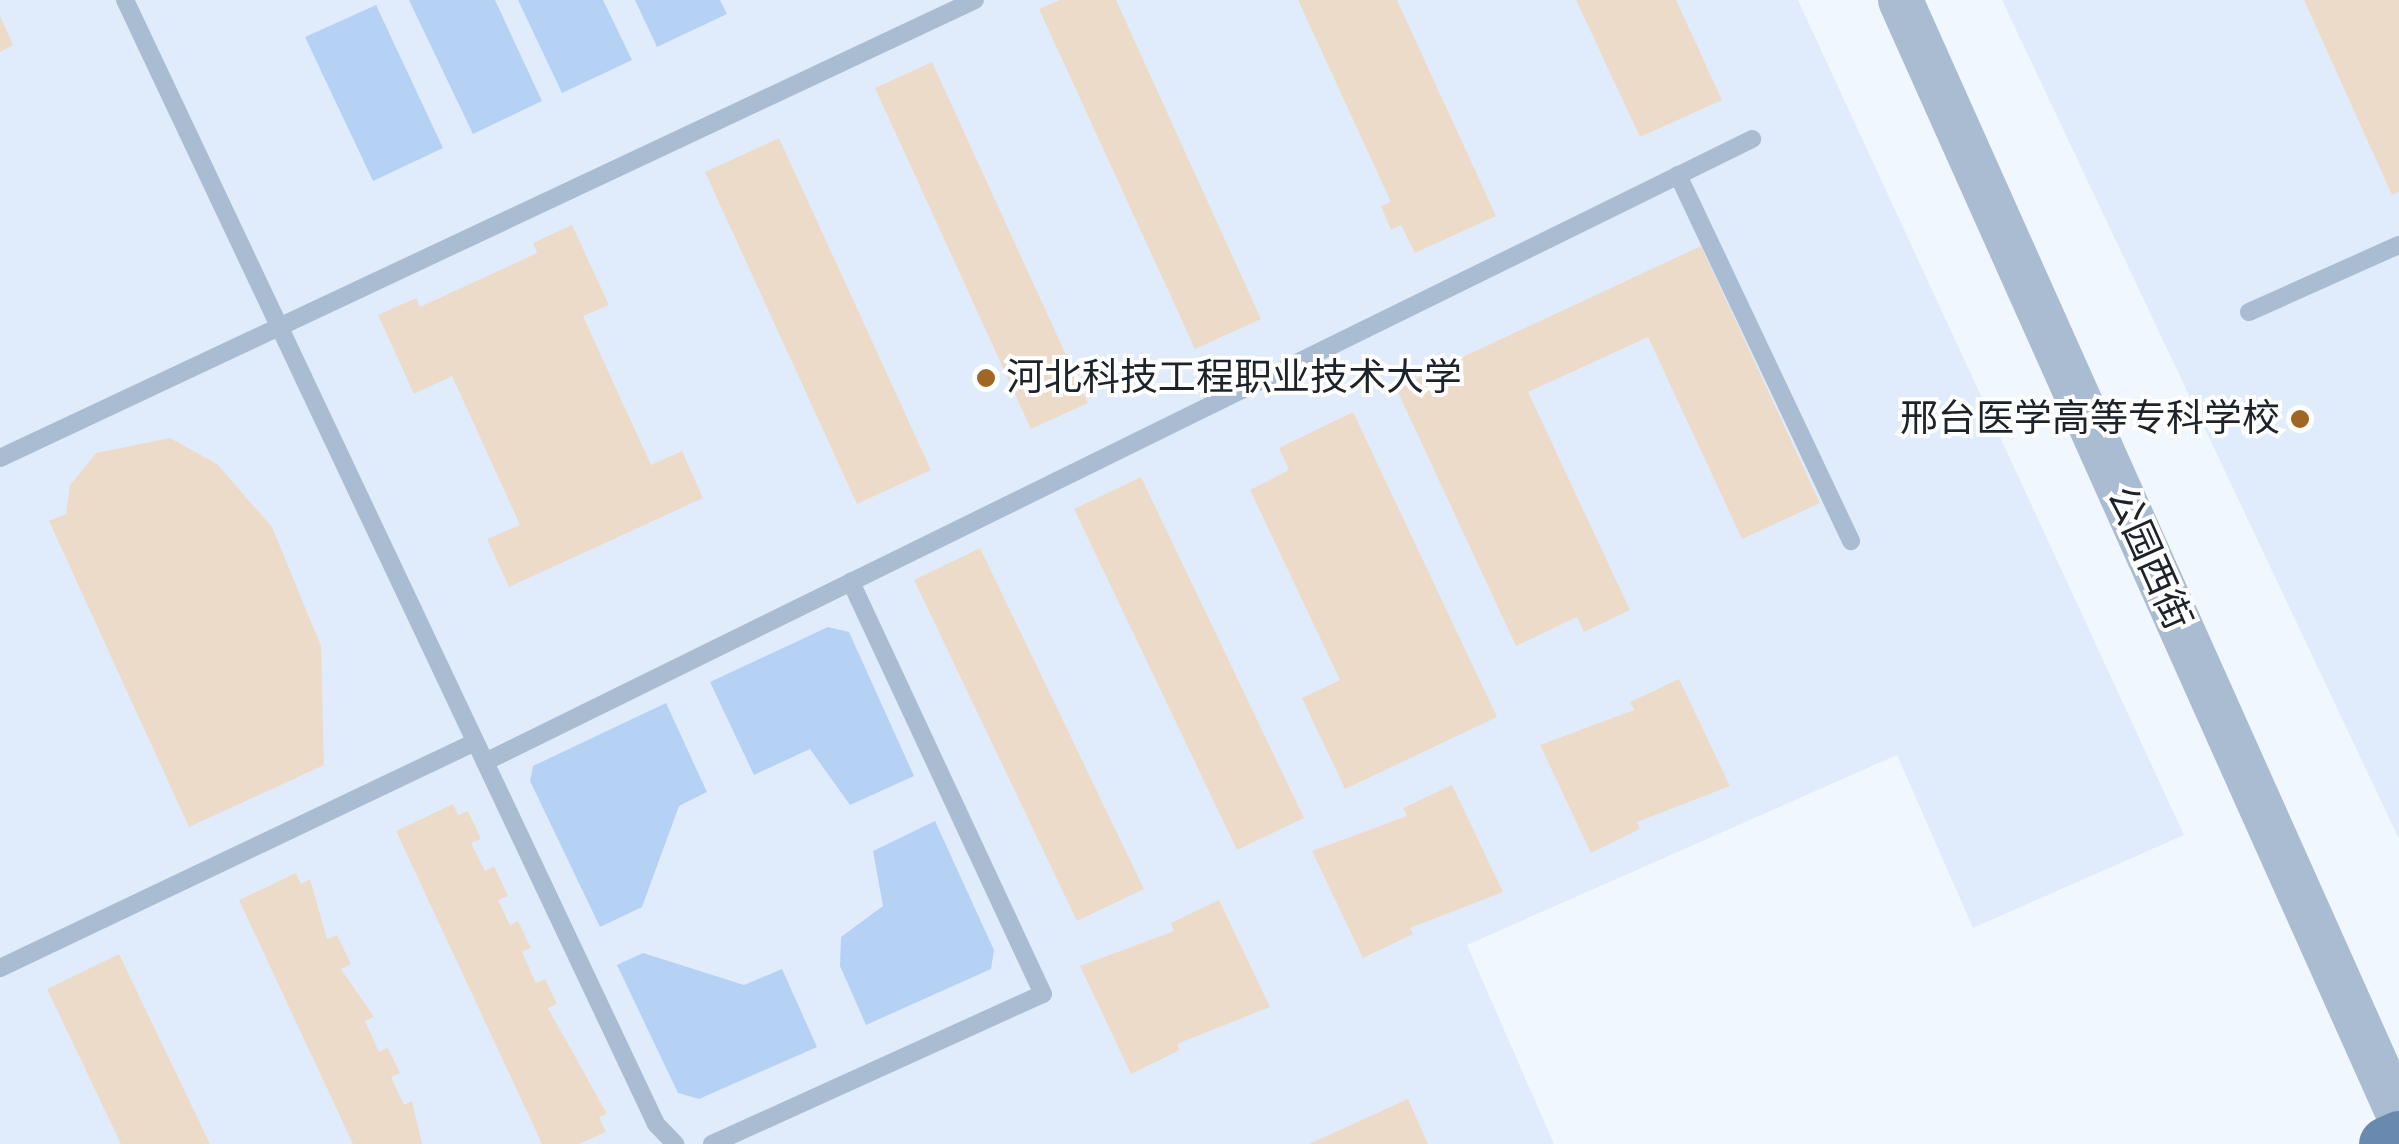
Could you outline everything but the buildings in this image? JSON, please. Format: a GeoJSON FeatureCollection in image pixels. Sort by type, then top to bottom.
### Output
{"type":"FeatureCollection","features":[{"type":"Feature","properties":{"kind":"main road"},"geometry":{"type":"LineString","coordinates":[[2386,1144],[2399,1138]]}},
{"type":"Feature","properties":{"kind":"street","name":"公园西街"},"geometry":{"type":"LineString","coordinates":[[1900,0],[2399,1116]]}},
{"type":"Feature","properties":{"kind":"lane"},"geometry":{"type":"LineString","coordinates":[[125,0],[656,1124],[674,1144]]}},
{"type":"Feature","properties":{"kind":"lane"},"geometry":{"type":"LineString","coordinates":[[0,458],[975,0]]}},
{"type":"Feature","properties":{"kind":"lane"},"geometry":{"type":"LineString","coordinates":[[484,762],[1752,139]]}},
{"type":"Feature","properties":{"kind":"lane"},"geometry":{"type":"LineString","coordinates":[[1678,175],[1851,541]]}},
{"type":"Feature","properties":{"kind":"lane"},"geometry":{"type":"LineString","coordinates":[[2249,312],[2399,245]]}},
{"type":"Feature","properties":{"kind":"lane"},"geometry":{"type":"LineString","coordinates":[[712,1144],[1044,994],[851,582]]}},
{"type":"Feature","properties":{"kind":"lane"},"geometry":{"type":"LineString","coordinates":[[0,968],[476,742]]}},
{"type":"Feature","properties":{"kind":"shaded area","name":"河北科技工程职业技术大学"},"geometry":{"type":"Polygon","coordinates":[[[0,0],[1798,0],[2184,835],[1973,928],[1897,755],[1467,945],[1554,1144],[0,1144],[0,0]]]}},
{"type":"Feature","properties":{"kind":"shaded area"},"geometry":{"type":"Polygon","coordinates":[[[409,0],[495,0],[542,101],[473,134],[409,0]]]}},
{"type":"Feature","properties":{"kind":"shaded area"},"geometry":{"type":"Polygon","coordinates":[[[518,0],[603,0],[632,60],[562,93],[518,0]]]}},
{"type":"Feature","properties":{"kind":"shaded area"},"geometry":{"type":"Polygon","coordinates":[[[635,0],[720,0],[727,14],[657,47],[635,0]]]}},
{"type":"Feature","properties":{"kind":"shaded area","name":"邢台医学高等专科学校"},"geometry":{"type":"Polygon","coordinates":[[[2002,0],[2399,0],[2399,839],[2002,0]]]}},
{"type":"Feature","properties":{"kind":"shaded area"},"geometry":{"type":"Polygon","coordinates":[[[376,5],[443,148],[373,181],[305,37],[376,5]]]}},
{"type":"Feature","properties":{"kind":"shaded area"},"geometry":{"type":"Polygon","coordinates":[[[828,627],[849,632],[914,776],[850,805],[810,749],[754,775],[710,682],[828,627]]]}},
{"type":"Feature","properties":{"kind":"shaded area"},"geometry":{"type":"Polygon","coordinates":[[[666,703],[707,792],[679,806],[642,907],[600,927],[530,781],[533,766],[666,703]]]}},
{"type":"Feature","properties":{"kind":"shaded area"},"geometry":{"type":"Polygon","coordinates":[[[935,821],[994,950],[991,969],[866,1025],[840,966],[841,937],[883,906],[873,851],[935,821]]]}},
{"type":"Feature","properties":{"kind":"shaded area"},"geometry":{"type":"Polygon","coordinates":[[[643,953],[744,985],[782,969],[817,1047],[699,1099],[678,1093],[617,965],[643,953]]]}},
{"type":"Feature","properties":{"kind":"place","name":"河北科技工程职业技术大学"},"geometry":{"type":"Point","coordinates":[986,378]}},
{"type":"Feature","properties":{"kind":"place","name":"邢台医学高等专科学校"},"geometry":{"type":"Point","coordinates":[2300,419]}}]}
